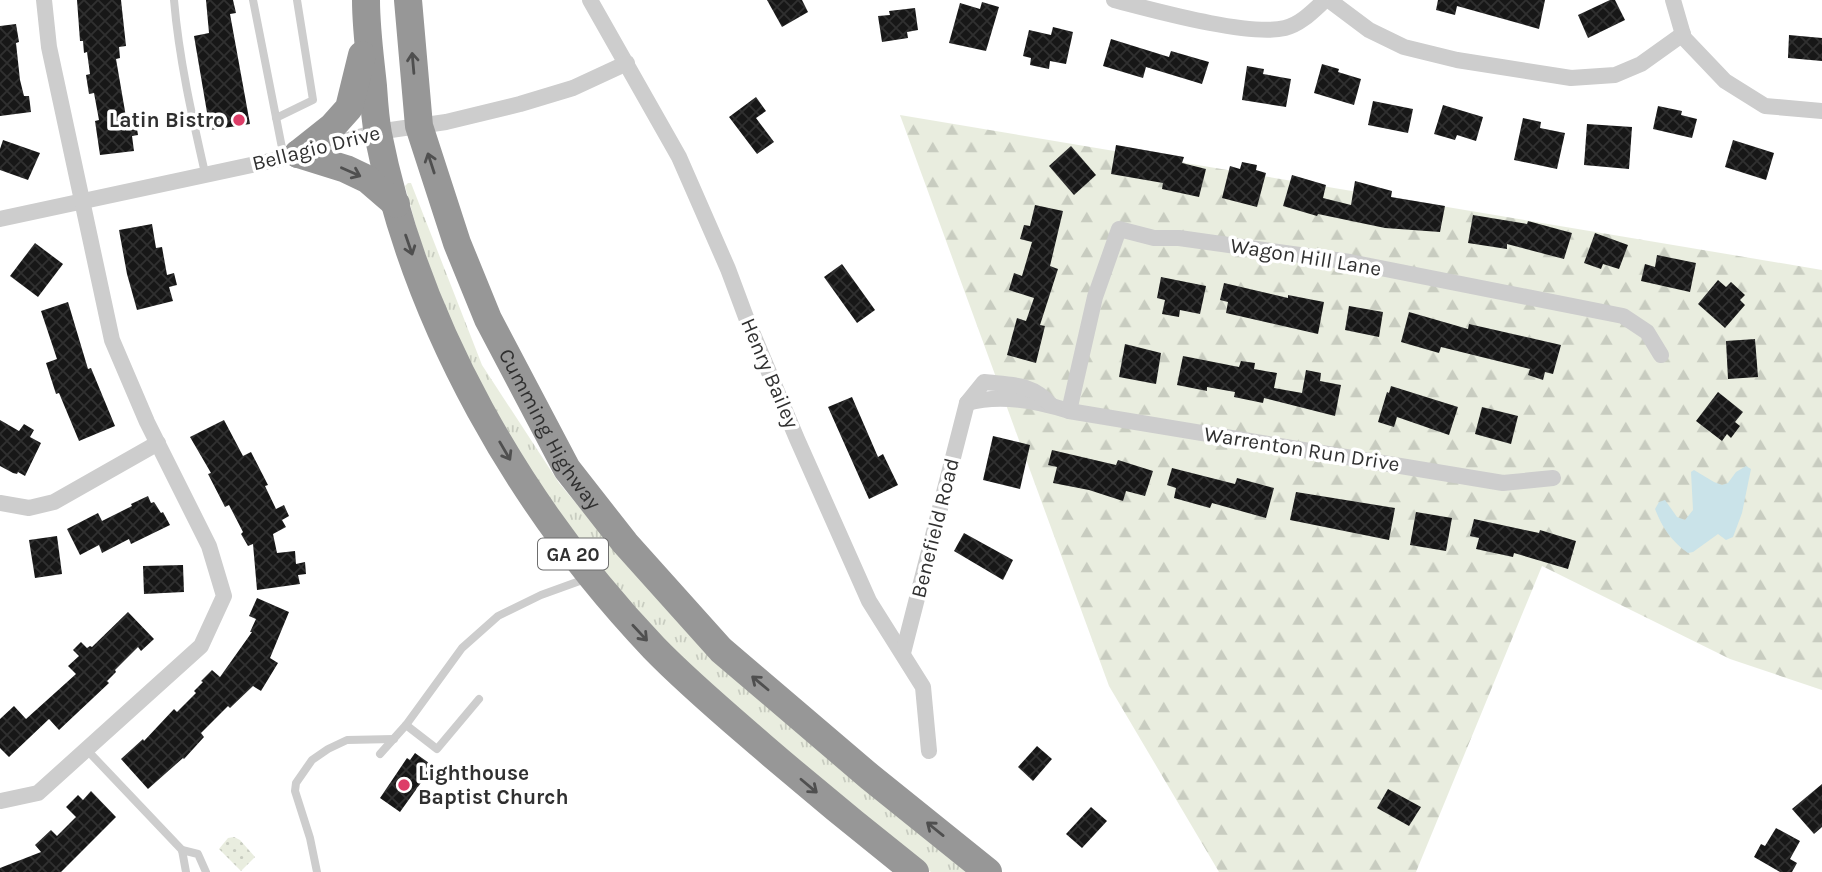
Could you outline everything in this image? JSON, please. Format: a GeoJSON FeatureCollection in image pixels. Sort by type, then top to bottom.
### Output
{"type":"FeatureCollection","features":[{"type":"Feature","properties":{"kind":"highway","name":"GA 20"},"geometry":{"type":"LineString","coordinates":[[366,0],[377,132],[396,204],[435,317],[478,404],[552,525],[591,577],[656,650],[710,702],[915,872]]}},
{"type":"Feature","properties":{"kind":"highway","name":"Cumming Highway"},"geometry":{"type":"LineString","coordinates":[[408,0],[419,126],[457,243],[488,319],[567,469],[641,562],[721,650],[870,777],[988,872]]}},
{"type":"Feature","properties":{"kind":"highway"},"geometry":{"type":"LineString","coordinates":[[291,156],[332,127],[349,108],[367,35]]}},
{"type":"Feature","properties":{"kind":"highway"},"geometry":{"type":"LineString","coordinates":[[291,156],[346,169],[367,179],[396,204]]}},
{"type":"Feature","properties":{"kind":"street"},"geometry":{"type":"LineString","coordinates":[[1,802],[38,793],[201,646],[223,596],[209,546],[158,443],[112,340],[49,47],[44,0]]}},
{"type":"Feature","properties":{"kind":"street","name":"Henry Bailey"},"geometry":{"type":"LineString","coordinates":[[590,0],[679,157],[797,439],[869,601],[923,687],[929,751]]}},
{"type":"Feature","properties":{"kind":"street"},"geometry":{"type":"LineString","coordinates":[[1114,0],[1249,29],[1285,28],[1305,18],[1327,0],[1369,30],[1404,47],[1457,60],[1571,78],[1615,75],[1641,64],[1683,34]]}},
{"type":"Feature","properties":{"kind":"street"},"geometry":{"type":"LineString","coordinates":[[1673,0],[1683,34],[1725,81],[1765,106],[1822,111]]}},
{"type":"Feature","properties":{"kind":"street","name":"Bellagio Drive"},"geometry":{"type":"LineString","coordinates":[[0,219],[291,156],[377,132],[459,119],[560,92],[627,63]]}},
{"type":"Feature","properties":{"kind":"street","name":"Wagon Hill Lane"},"geometry":{"type":"LineString","coordinates":[[1069,411],[1095,297],[1119,229],[1154,238],[1179,238],[1350,262],[1623,316],[1647,332],[1661,355]]}},
{"type":"Feature","properties":{"kind":"street","name":"Warrenton Run Drive"},"geometry":{"type":"LineString","coordinates":[[967,403],[1021,394],[1069,411],[1503,483],[1553,478]]}},
{"type":"Feature","properties":{"kind":"street","name":"Benefield Road"},"geometry":{"type":"LineString","coordinates":[[903,653],[967,403]]}},
{"type":"Feature","properties":{"kind":"street"},"geometry":{"type":"LineString","coordinates":[[0,503],[29,508],[54,502],[158,443]]}},
{"type":"Feature","properties":{"kind":"lane"},"geometry":{"type":"LineString","coordinates":[[174,0],[188,98],[205,173]]}},
{"type":"Feature","properties":{"kind":"lane"},"geometry":{"type":"LineString","coordinates":[[253,0],[276,118],[291,156]]}},
{"type":"Feature","properties":{"kind":"lane"},"geometry":{"type":"LineString","coordinates":[[276,118],[313,100],[296,0]]}},
{"type":"Feature","properties":{"kind":"lane"},"geometry":{"type":"LineString","coordinates":[[380,754],[406,725],[462,648],[498,616],[541,595],[591,577]]}},
{"type":"Feature","properties":{"kind":"lane"},"geometry":{"type":"LineString","coordinates":[[406,725],[437,749],[479,699]]}},
{"type":"Feature","properties":{"kind":"lane"},"geometry":{"type":"LineString","coordinates":[[317,872],[310,838],[295,792],[296,783],[312,760],[347,740],[394,739]]}},
{"type":"Feature","properties":{"kind":"lane"},"geometry":{"type":"LineString","coordinates":[[86,749],[181,850],[186,872]]}},
{"type":"Feature","properties":{"kind":"lane"},"geometry":{"type":"LineString","coordinates":[[181,850],[198,854],[206,872]]}},
{"type":"Feature","properties":{"kind":"green space"},"geometry":{"type":"Polygon","coordinates":[[[900,115],[1822,270],[1822,690],[1730,659],[1542,566],[1416,872],[1219,872],[1109,686],[900,115]]]}},
{"type":"Feature","properties":{"kind":"green space"},"geometry":{"type":"Polygon","coordinates":[[[411,183],[482,365],[559,483],[632,570],[974,872],[931,872],[924,867],[708,687],[583,552],[504,430],[450,322],[419,237],[405,186],[411,183]]]}},
{"type":"Feature","properties":{"kind":"green space"},"geometry":{"type":"Polygon","coordinates":[[[234,837],[255,857],[241,871],[219,849],[228,838],[234,837]]]}},
{"type":"Feature","properties":{"kind":"water"},"geometry":{"type":"Polygon","coordinates":[[[1746,466],[1751,469],[1742,513],[1733,537],[1726,540],[1718,534],[1688,553],[1664,528],[1655,509],[1659,502],[1665,500],[1677,517],[1685,520],[1693,510],[1691,472],[1694,470],[1722,485],[1728,483],[1736,472],[1746,466]]]}},
{"type":"Feature","properties":{"kind":"building"},"geometry":{"type":"Polygon","coordinates":[[[77,0],[121,0],[126,46],[119,47],[120,58],[116,59],[126,117],[130,117],[131,124],[136,123],[138,135],[132,136],[134,151],[100,155],[95,121],[99,120],[94,93],[89,94],[86,75],[90,74],[87,52],[84,53],[83,41],[80,41],[77,0]]]}},
{"type":"Feature","properties":{"kind":"building"},"geometry":{"type":"Polygon","coordinates":[[[206,0],[233,0],[236,13],[230,14],[250,124],[210,130],[194,36],[209,33],[206,0]]]}},
{"type":"Feature","properties":{"kind":"building"},"geometry":{"type":"Polygon","coordinates":[[[767,0],[802,0],[808,12],[782,27],[767,0]]]}},
{"type":"Feature","properties":{"kind":"building"},"geometry":{"type":"Polygon","coordinates":[[[1438,0],[1545,0],[1539,29],[1457,6],[1455,15],[1436,10],[1438,0]]]}},
{"type":"Feature","properties":{"kind":"building"},"geometry":{"type":"Polygon","coordinates":[[[1615,0],[1625,20],[1588,38],[1578,15],[1615,0]]]}},
{"type":"Feature","properties":{"kind":"building"},"geometry":{"type":"Polygon","coordinates":[[[982,2],[999,7],[986,51],[949,43],[960,3],[980,9],[982,2]]]}},
{"type":"Feature","properties":{"kind":"building"},"geometry":{"type":"Polygon","coordinates":[[[915,8],[918,30],[907,32],[908,38],[882,42],[878,16],[890,15],[889,11],[915,8]]]}},
{"type":"Feature","properties":{"kind":"building"},"geometry":{"type":"Polygon","coordinates":[[[16,24],[20,80],[24,96],[29,96],[31,112],[0,116],[0,26],[16,24]]]}},
{"type":"Feature","properties":{"kind":"building"},"geometry":{"type":"Polygon","coordinates":[[[1053,27],[1073,32],[1066,64],[1050,61],[1049,69],[1030,65],[1031,58],[1023,56],[1029,30],[1051,35],[1053,27]]]}},
{"type":"Feature","properties":{"kind":"building"},"geometry":{"type":"Polygon","coordinates":[[[1789,35],[1822,38],[1822,61],[1788,58],[1789,35]]]}},
{"type":"Feature","properties":{"kind":"building"},"geometry":{"type":"Polygon","coordinates":[[[1111,39],[1169,57],[1171,51],[1209,62],[1202,84],[1146,67],[1143,78],[1103,66],[1111,39]]]}},
{"type":"Feature","properties":{"kind":"building"},"geometry":{"type":"Polygon","coordinates":[[[1322,64],[1361,79],[1354,105],[1314,93],[1322,64]]]}},
{"type":"Feature","properties":{"kind":"building"},"geometry":{"type":"Polygon","coordinates":[[[1247,66],[1264,69],[1263,74],[1291,79],[1286,107],[1242,100],[1247,66]]]}},
{"type":"Feature","properties":{"kind":"building"},"geometry":{"type":"Polygon","coordinates":[[[756,97],[766,111],[756,118],[774,142],[757,154],[729,117],[756,97]]]}},
{"type":"Feature","properties":{"kind":"building"},"geometry":{"type":"Polygon","coordinates":[[[1373,101],[1413,109],[1408,133],[1368,125],[1373,101]]]}},
{"type":"Feature","properties":{"kind":"building"},"geometry":{"type":"Polygon","coordinates":[[[1443,105],[1483,117],[1476,141],[1457,135],[1455,140],[1434,134],[1443,105]]]}},
{"type":"Feature","properties":{"kind":"building"},"geometry":{"type":"Polygon","coordinates":[[[1658,106],[1682,111],[1681,115],[1697,119],[1692,138],[1653,129],[1658,106]]]}},
{"type":"Feature","properties":{"kind":"building"},"geometry":{"type":"Polygon","coordinates":[[[1523,118],[1541,122],[1540,128],[1565,133],[1557,169],[1514,160],[1523,118]]]}},
{"type":"Feature","properties":{"kind":"building"},"geometry":{"type":"Polygon","coordinates":[[[1587,124],[1632,127],[1629,169],[1584,165],[1587,124]]]}},
{"type":"Feature","properties":{"kind":"building"},"geometry":{"type":"Polygon","coordinates":[[[3,140],[40,153],[28,180],[0,170],[3,140]]]}},
{"type":"Feature","properties":{"kind":"building"},"geometry":{"type":"Polygon","coordinates":[[[1733,140],[1774,153],[1766,180],[1725,167],[1733,140]]]}},
{"type":"Feature","properties":{"kind":"building"},"geometry":{"type":"Polygon","coordinates":[[[1116,145],[1184,157],[1182,163],[1206,169],[1199,197],[1162,189],[1163,183],[1111,174],[1116,145]]]}},
{"type":"Feature","properties":{"kind":"building"},"geometry":{"type":"Polygon","coordinates":[[[1071,146],[1096,175],[1074,195],[1049,166],[1071,146]]]}},
{"type":"Feature","properties":{"kind":"building"},"geometry":{"type":"Polygon","coordinates":[[[1242,162],[1257,165],[1256,170],[1266,173],[1257,207],[1222,198],[1230,166],[1240,169],[1242,162]]]}},
{"type":"Feature","properties":{"kind":"building"},"geometry":{"type":"Polygon","coordinates":[[[1292,175],[1326,185],[1323,198],[1351,205],[1355,181],[1392,191],[1391,197],[1445,206],[1440,232],[1385,228],[1318,214],[1317,216],[1283,206],[1292,175]]]}},
{"type":"Feature","properties":{"kind":"building"},"geometry":{"type":"Polygon","coordinates":[[[1035,205],[1063,211],[1050,266],[1058,269],[1040,325],[1045,326],[1036,363],[1007,355],[1017,318],[1026,321],[1034,298],[1009,290],[1014,273],[1022,276],[1032,242],[1020,239],[1024,225],[1030,226],[1035,205]]]}},
{"type":"Feature","properties":{"kind":"building"},"geometry":{"type":"Polygon","coordinates":[[[1473,215],[1527,224],[1528,221],[1572,233],[1564,259],[1507,244],[1507,249],[1468,243],[1473,215]]]}},
{"type":"Feature","properties":{"kind":"building"},"geometry":{"type":"Polygon","coordinates":[[[152,224],[156,248],[162,247],[167,275],[174,273],[177,285],[169,287],[173,301],[137,310],[119,230],[152,224]]]}},
{"type":"Feature","properties":{"kind":"building"},"geometry":{"type":"Polygon","coordinates":[[[1595,233],[1628,245],[1619,269],[1603,264],[1601,269],[1584,263],[1595,233]]]}},
{"type":"Feature","properties":{"kind":"building"},"geometry":{"type":"Polygon","coordinates":[[[35,243],[63,264],[38,297],[10,276],[35,243]]]}},
{"type":"Feature","properties":{"kind":"building"},"geometry":{"type":"Polygon","coordinates":[[[1657,255],[1696,263],[1690,292],[1641,281],[1645,264],[1655,267],[1657,255]]]}},
{"type":"Feature","properties":{"kind":"building"},"geometry":{"type":"Polygon","coordinates":[[[842,264],[875,310],[857,323],[824,277],[842,264]]]}},
{"type":"Feature","properties":{"kind":"building"},"geometry":{"type":"Polygon","coordinates":[[[1161,277],[1206,286],[1200,314],[1180,310],[1179,317],[1162,314],[1165,300],[1157,298],[1161,277]]]}},
{"type":"Feature","properties":{"kind":"building"},"geometry":{"type":"Polygon","coordinates":[[[1718,280],[1726,287],[1731,282],[1745,295],[1740,300],[1745,305],[1725,328],[1698,304],[1718,280]]]}},
{"type":"Feature","properties":{"kind":"building"},"geometry":{"type":"Polygon","coordinates":[[[1224,283],[1288,298],[1288,295],[1324,302],[1318,334],[1226,313],[1228,302],[1220,300],[1224,283]]]}},
{"type":"Feature","properties":{"kind":"building"},"geometry":{"type":"Polygon","coordinates":[[[68,302],[88,369],[91,368],[115,426],[79,441],[59,393],[56,394],[46,363],[57,359],[41,311],[68,302]]]}},
{"type":"Feature","properties":{"kind":"building"},"geometry":{"type":"Polygon","coordinates":[[[1349,306],[1383,312],[1379,337],[1345,330],[1349,306]]]}},
{"type":"Feature","properties":{"kind":"building"},"geometry":{"type":"Polygon","coordinates":[[[1409,312],[1468,329],[1469,324],[1561,345],[1553,374],[1545,372],[1543,380],[1528,375],[1530,369],[1441,347],[1439,353],[1401,342],[1409,312]]]}},
{"type":"Feature","properties":{"kind":"building"},"geometry":{"type":"Polygon","coordinates":[[[1755,339],[1758,377],[1728,379],[1726,341],[1755,339]]]}},
{"type":"Feature","properties":{"kind":"building"},"geometry":{"type":"Polygon","coordinates":[[[1125,344],[1161,353],[1156,384],[1119,377],[1125,344]]]}},
{"type":"Feature","properties":{"kind":"building"},"geometry":{"type":"Polygon","coordinates":[[[1183,356],[1239,367],[1241,361],[1255,363],[1254,369],[1277,373],[1274,388],[1302,393],[1306,370],[1321,373],[1320,381],[1341,385],[1335,416],[1264,398],[1263,403],[1234,397],[1235,392],[1207,387],[1207,391],[1177,385],[1183,356]]]}},
{"type":"Feature","properties":{"kind":"building"},"geometry":{"type":"Polygon","coordinates":[[[1391,386],[1458,407],[1449,435],[1397,417],[1394,427],[1378,422],[1391,386]]]}},
{"type":"Feature","properties":{"kind":"building"},"geometry":{"type":"Polygon","coordinates":[[[1718,392],[1743,412],[1735,422],[1740,426],[1731,438],[1727,434],[1722,441],[1696,421],[1718,392]]]}},
{"type":"Feature","properties":{"kind":"building"},"geometry":{"type":"Polygon","coordinates":[[[852,397],[878,457],[883,454],[898,485],[869,499],[828,407],[852,397]]]}},
{"type":"Feature","properties":{"kind":"building"},"geometry":{"type":"Polygon","coordinates":[[[1482,407],[1518,416],[1511,444],[1475,434],[1482,407]]]}},
{"type":"Feature","properties":{"kind":"building"},"geometry":{"type":"Polygon","coordinates":[[[0,420],[19,431],[24,424],[34,430],[30,437],[41,443],[25,476],[0,466],[0,420]]]}},
{"type":"Feature","properties":{"kind":"building"},"geometry":{"type":"Polygon","coordinates":[[[224,420],[243,456],[251,452],[268,485],[265,486],[276,509],[284,505],[289,516],[282,520],[286,527],[273,534],[277,553],[295,551],[296,564],[305,562],[306,574],[298,575],[300,584],[257,590],[253,544],[248,546],[229,505],[225,507],[208,474],[211,473],[190,437],[224,420]]]}},
{"type":"Feature","properties":{"kind":"building"},"geometry":{"type":"Polygon","coordinates":[[[993,436],[1030,445],[1020,489],[983,480],[993,436]]]}},
{"type":"Feature","properties":{"kind":"building"},"geometry":{"type":"Polygon","coordinates":[[[1052,450],[1116,465],[1118,460],[1153,471],[1145,496],[1126,491],[1123,501],[1089,490],[1053,483],[1057,467],[1048,465],[1052,450]]]}},
{"type":"Feature","properties":{"kind":"building"},"geometry":{"type":"Polygon","coordinates":[[[1172,468],[1235,484],[1237,478],[1274,488],[1266,518],[1212,503],[1210,508],[1174,498],[1176,488],[1167,485],[1172,468]]]}},
{"type":"Feature","properties":{"kind":"building"},"geometry":{"type":"Polygon","coordinates":[[[1296,492],[1395,508],[1389,540],[1290,520],[1296,492]]]}},
{"type":"Feature","properties":{"kind":"building"},"geometry":{"type":"Polygon","coordinates":[[[148,496],[151,503],[154,502],[161,513],[163,512],[170,525],[131,544],[129,539],[102,553],[99,545],[80,555],[67,529],[98,513],[102,521],[148,496]]]}},
{"type":"Feature","properties":{"kind":"building"},"geometry":{"type":"Polygon","coordinates":[[[1416,512],[1452,518],[1446,551],[1410,545],[1416,512]]]}},
{"type":"Feature","properties":{"kind":"building"},"geometry":{"type":"Polygon","coordinates":[[[1474,519],[1539,533],[1540,530],[1576,541],[1568,569],[1514,553],[1513,557],[1476,549],[1479,538],[1470,536],[1474,519]]]}},
{"type":"Feature","properties":{"kind":"building"},"geometry":{"type":"Polygon","coordinates":[[[964,533],[1013,560],[1003,580],[954,551],[964,533]]]}},
{"type":"Feature","properties":{"kind":"building"},"geometry":{"type":"Polygon","coordinates":[[[57,536],[62,574],[35,578],[29,540],[57,536]]]}},
{"type":"Feature","properties":{"kind":"building"},"geometry":{"type":"Polygon","coordinates":[[[183,565],[184,592],[144,594],[143,566],[183,565]]]}},
{"type":"Feature","properties":{"kind":"building"},"geometry":{"type":"Polygon","coordinates":[[[257,598],[289,612],[270,658],[278,663],[261,691],[253,686],[230,708],[228,706],[201,733],[204,737],[184,759],[148,789],[121,759],[143,739],[144,741],[174,709],[177,712],[196,693],[194,691],[212,670],[220,677],[252,632],[256,619],[249,616],[257,598]]]}},
{"type":"Feature","properties":{"kind":"building"},"geometry":{"type":"Polygon","coordinates":[[[128,612],[154,639],[141,651],[138,647],[115,670],[107,681],[109,683],[59,730],[49,719],[9,757],[0,748],[0,719],[14,706],[26,719],[76,674],[68,666],[79,656],[73,650],[81,642],[87,648],[92,647],[128,612]]]}},
{"type":"Feature","properties":{"kind":"building"},"geometry":{"type":"Polygon","coordinates":[[[1037,746],[1052,759],[1033,781],[1018,767],[1037,746]]]}},
{"type":"Feature","properties":{"kind":"building","name":"Lighthouse Baptist Church"},"geometry":{"type":"Polygon","coordinates":[[[415,753],[429,763],[425,770],[428,773],[400,812],[380,798],[407,758],[410,760],[415,753]]]}},
{"type":"Feature","properties":{"kind":"building"},"geometry":{"type":"Polygon","coordinates":[[[1822,784],[1822,827],[1814,834],[1792,809],[1822,784]]]}},
{"type":"Feature","properties":{"kind":"building"},"geometry":{"type":"Polygon","coordinates":[[[1388,789],[1421,807],[1409,826],[1377,808],[1388,789]]]}},
{"type":"Feature","properties":{"kind":"building"},"geometry":{"type":"Polygon","coordinates":[[[91,791],[116,817],[61,872],[0,872],[0,868],[41,852],[35,845],[51,830],[57,836],[76,817],[66,807],[78,795],[83,800],[91,791]]]}},
{"type":"Feature","properties":{"kind":"building"},"geometry":{"type":"Polygon","coordinates":[[[1091,807],[1107,821],[1082,848],[1066,834],[1091,807]]]}},
{"type":"Feature","properties":{"kind":"building"},"geometry":{"type":"Polygon","coordinates":[[[1776,828],[1800,841],[1790,859],[1797,863],[1792,872],[1780,872],[1754,857],[1761,844],[1765,846],[1776,828]]]}},
{"type":"Feature","properties":{"kind":"place","name":"Latin Bistro"},"geometry":{"type":"Point","coordinates":[239,120]}},
{"type":"Feature","properties":{"kind":"place","name":"Lighthouse Baptist Church"},"geometry":{"type":"Point","coordinates":[404,785]}}]}
